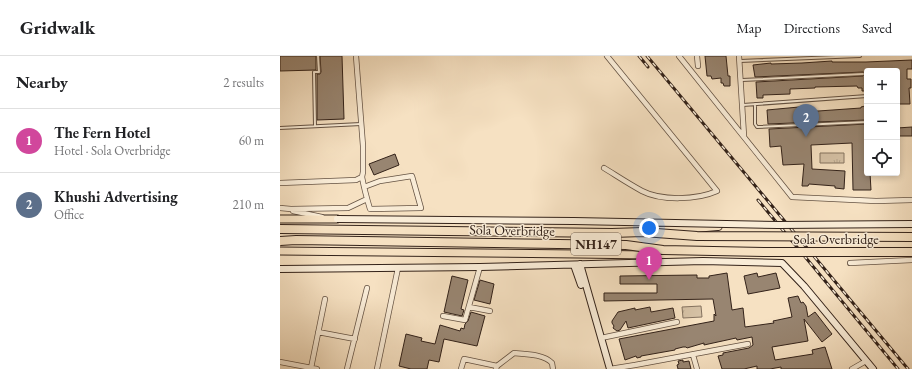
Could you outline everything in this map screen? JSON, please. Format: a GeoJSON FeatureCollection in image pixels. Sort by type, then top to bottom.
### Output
{"type":"FeatureCollection","features":[{"type":"Feature","properties":{"kind":"highway"},"geometry":{"type":"LineString","coordinates":[[643,232],[735,224]]}},
{"type":"Feature","properties":{"kind":"highway","name":"Sola Overbridge"},"geometry":{"type":"LineString","coordinates":[[280,229],[612,233],[643,232],[697,236],[912,237]]}},
{"type":"Feature","properties":{"kind":"highway","name":"Sola Overbridge"},"geometry":{"type":"LineString","coordinates":[[280,241],[327,240],[626,245],[663,250],[765,252],[912,252]]}},
{"type":"Feature","properties":{"kind":"main road"},"geometry":{"type":"LineString","coordinates":[[280,219],[337,219]]}},
{"type":"Feature","properties":{"kind":"main road"},"geometry":{"type":"LineString","coordinates":[[280,251],[647,255],[663,250]]}},
{"type":"Feature","properties":{"kind":"street"},"geometry":{"type":"LineString","coordinates":[[356,56],[361,124],[363,165],[362,177],[364,187],[370,209],[421,208],[412,176],[380,180],[364,187]]}},
{"type":"Feature","properties":{"kind":"street"},"geometry":{"type":"LineString","coordinates":[[604,168],[643,192],[674,199],[707,196],[717,191],[607,56]]}},
{"type":"Feature","properties":{"kind":"street"},"geometry":{"type":"LineString","coordinates":[[679,56],[792,197],[876,201],[912,200]]}},
{"type":"Feature","properties":{"kind":"street"},"geometry":{"type":"LineString","coordinates":[[697,56],[698,66]]}},
{"type":"Feature","properties":{"kind":"street"},"geometry":{"type":"LineString","coordinates":[[739,58],[744,136]]}},
{"type":"Feature","properties":{"kind":"street"},"geometry":{"type":"LineString","coordinates":[[280,183],[356,180],[362,177]]}},
{"type":"Feature","properties":{"kind":"street"},"geometry":{"type":"LineString","coordinates":[[280,208],[348,208],[367,199]]}},
{"type":"Feature","properties":{"kind":"street"},"geometry":{"type":"LineString","coordinates":[[280,208],[337,219],[786,225],[912,224]]}},
{"type":"Feature","properties":{"kind":"street"},"geometry":{"type":"LineString","coordinates":[[850,262],[912,260]]}},
{"type":"Feature","properties":{"kind":"street"},"geometry":{"type":"LineString","coordinates":[[280,269],[600,265],[703,261],[782,263],[804,286],[873,369]]}},
{"type":"Feature","properties":{"kind":"street"},"geometry":{"type":"LineString","coordinates":[[577,265],[610,369],[748,344]]}},
{"type":"Feature","properties":{"kind":"street"},"geometry":{"type":"LineString","coordinates":[[577,265],[606,369]]}},
{"type":"Feature","properties":{"kind":"street"},"geometry":{"type":"LineString","coordinates":[[443,316],[465,320],[480,267]]}},
{"type":"Feature","properties":{"kind":"street"},"geometry":{"type":"LineString","coordinates":[[377,369],[398,268]]}},
{"type":"Feature","properties":{"kind":"street"},"geometry":{"type":"LineString","coordinates":[[348,369],[367,288]]}},
{"type":"Feature","properties":{"kind":"street"},"geometry":{"type":"LineString","coordinates":[[311,368],[325,299]]}},
{"type":"Feature","properties":{"kind":"street"},"geometry":{"type":"LineString","coordinates":[[469,307],[490,311]]}},
{"type":"Feature","properties":{"kind":"street"},"geometry":{"type":"LineString","coordinates":[[601,338],[677,322]]}},
{"type":"Feature","properties":{"kind":"street"},"geometry":{"type":"LineString","coordinates":[[318,332],[355,338]]}},
{"type":"Feature","properties":{"kind":"street"},"geometry":{"type":"LineString","coordinates":[[461,369],[464,356],[497,368],[514,354],[548,359],[552,363],[553,369]]}},
{"type":"Feature","properties":{"kind":"street"},"geometry":{"type":"LineString","coordinates":[[693,355],[697,369]]}},
{"type":"Feature","properties":{"kind":"street"},"geometry":{"type":"LineString","coordinates":[[852,369],[866,361]]}},
{"type":"Feature","properties":{"kind":"street"},"geometry":{"type":"LineString","coordinates":[[280,362],[317,369]]}},
{"type":"Feature","properties":{"kind":"lane"},"geometry":{"type":"LineString","coordinates":[[315,126],[314,72],[319,72],[318,56]]}},
{"type":"Feature","properties":{"kind":"lane"},"geometry":{"type":"LineString","coordinates":[[739,58],[860,56]]}},
{"type":"Feature","properties":{"kind":"lane"},"geometry":{"type":"LineString","coordinates":[[740,80],[863,74]]}},
{"type":"Feature","properties":{"kind":"lane"},"geometry":{"type":"LineString","coordinates":[[742,105],[864,96]]}},
{"type":"Feature","properties":{"kind":"lane"},"geometry":{"type":"LineString","coordinates":[[755,104],[754,124],[758,127],[864,122]]}},
{"type":"Feature","properties":{"kind":"lane"},"geometry":{"type":"LineString","coordinates":[[280,128],[361,124]]}},
{"type":"Feature","properties":{"kind":"green space"},"geometry":{"type":"Polygon","coordinates":[[[820,153],[844,153],[844,163],[820,163],[820,153]]]}},
{"type":"Feature","properties":{"kind":"green space"},"geometry":{"type":"Polygon","coordinates":[[[701,306],[702,317],[683,318],[682,307],[701,306]]]}},
{"type":"Feature","properties":{"kind":"building"},"geometry":{"type":"Polygon","coordinates":[[[280,56],[316,56],[316,70],[280,71],[280,56]]]}},
{"type":"Feature","properties":{"kind":"building"},"geometry":{"type":"Polygon","coordinates":[[[320,56],[342,56],[344,119],[317,120],[317,74],[320,74],[321,72],[320,56]]]}},
{"type":"Feature","properties":{"kind":"building"},"geometry":{"type":"Polygon","coordinates":[[[705,56],[726,56],[728,76],[730,76],[730,86],[724,86],[723,83],[721,83],[721,78],[712,79],[711,76],[707,76],[705,56]]]}},
{"type":"Feature","properties":{"kind":"building"},"geometry":{"type":"Polygon","coordinates":[[[912,60],[912,69],[907,69],[907,79],[911,79],[911,88],[909,88],[910,104],[900,104],[900,68],[864,68],[864,72],[755,77],[753,65],[832,61],[866,62],[912,60]]]}},
{"type":"Feature","properties":{"kind":"building"},"geometry":{"type":"Polygon","coordinates":[[[864,74],[864,91],[862,91],[862,88],[858,88],[857,86],[815,87],[790,89],[790,94],[763,95],[763,98],[757,98],[756,82],[863,76],[864,74]]]}},
{"type":"Feature","properties":{"kind":"building"},"geometry":{"type":"Polygon","coordinates":[[[864,106],[864,120],[768,124],[767,110],[799,107],[799,112],[804,112],[864,106]]]}},
{"type":"Feature","properties":{"kind":"building"},"geometry":{"type":"Polygon","coordinates":[[[864,124],[864,176],[870,176],[871,190],[853,190],[852,143],[811,145],[812,169],[845,171],[844,189],[835,188],[835,186],[809,184],[808,186],[802,186],[804,164],[783,165],[781,146],[770,147],[769,129],[864,124]]]}},
{"type":"Feature","properties":{"kind":"building"},"geometry":{"type":"Polygon","coordinates":[[[912,127],[912,136],[900,136],[900,128],[912,127]]]}},
{"type":"Feature","properties":{"kind":"building"},"geometry":{"type":"Polygon","coordinates":[[[395,154],[399,165],[374,175],[369,164],[395,154]]]}},
{"type":"Feature","properties":{"kind":"building"},"geometry":{"type":"Polygon","coordinates":[[[727,273],[732,310],[743,308],[745,327],[774,323],[773,321],[792,317],[788,298],[798,296],[801,303],[803,302],[806,306],[808,317],[815,312],[832,334],[822,342],[804,319],[808,341],[772,347],[775,360],[813,354],[812,350],[825,347],[832,369],[781,369],[781,367],[757,369],[757,366],[744,369],[722,369],[718,356],[723,355],[723,353],[749,348],[753,345],[752,337],[737,340],[736,338],[704,345],[704,343],[637,358],[636,356],[625,360],[619,339],[714,321],[714,314],[716,316],[713,299],[604,301],[604,293],[657,293],[657,284],[620,284],[620,276],[697,275],[697,278],[709,278],[709,276],[727,273]]]}},
{"type":"Feature","properties":{"kind":"building"},"geometry":{"type":"Polygon","coordinates":[[[757,273],[758,277],[776,273],[780,288],[748,294],[744,276],[757,273]]]}},
{"type":"Feature","properties":{"kind":"building"},"geometry":{"type":"Polygon","coordinates":[[[452,276],[468,280],[461,309],[464,310],[462,316],[444,312],[452,276]]]}},
{"type":"Feature","properties":{"kind":"building"},"geometry":{"type":"Polygon","coordinates":[[[480,280],[494,284],[490,304],[474,300],[480,280]]]}},
{"type":"Feature","properties":{"kind":"building"},"geometry":{"type":"Polygon","coordinates":[[[650,307],[651,312],[673,308],[675,318],[628,328],[626,321],[620,330],[617,331],[613,328],[614,326],[612,321],[618,312],[635,308],[635,310],[650,307]]]}},
{"type":"Feature","properties":{"kind":"building"},"geometry":{"type":"Polygon","coordinates":[[[471,312],[485,316],[477,346],[444,339],[439,362],[429,360],[427,369],[411,369],[399,366],[406,334],[422,338],[421,341],[435,344],[440,325],[460,331],[461,328],[464,329],[471,312]]]}},
{"type":"Feature","properties":{"kind":"building"},"geometry":{"type":"Polygon","coordinates":[[[683,360],[683,362],[689,361],[691,369],[678,369],[678,361],[683,360]]]}},
{"type":"Feature","properties":{"kind":"railway"},"geometry":{"type":"LineString","coordinates":[[639,56],[648,67]]}},
{"type":"Feature","properties":{"kind":"railway"},"geometry":{"type":"LineString","coordinates":[[647,56],[908,369]]}},
{"type":"Feature","properties":{"kind":"railway"},"geometry":{"type":"LineString","coordinates":[[758,200],[898,369]]}},
{"type":"Feature","properties":{"kind":"place","name":"Khushi Advertising"},"geometry":{"type":"Point","coordinates":[806,137]}},
{"type":"Feature","properties":{"kind":"place","name":"The Fern Hotel"},"geometry":{"type":"Point","coordinates":[649,280]}}]}
